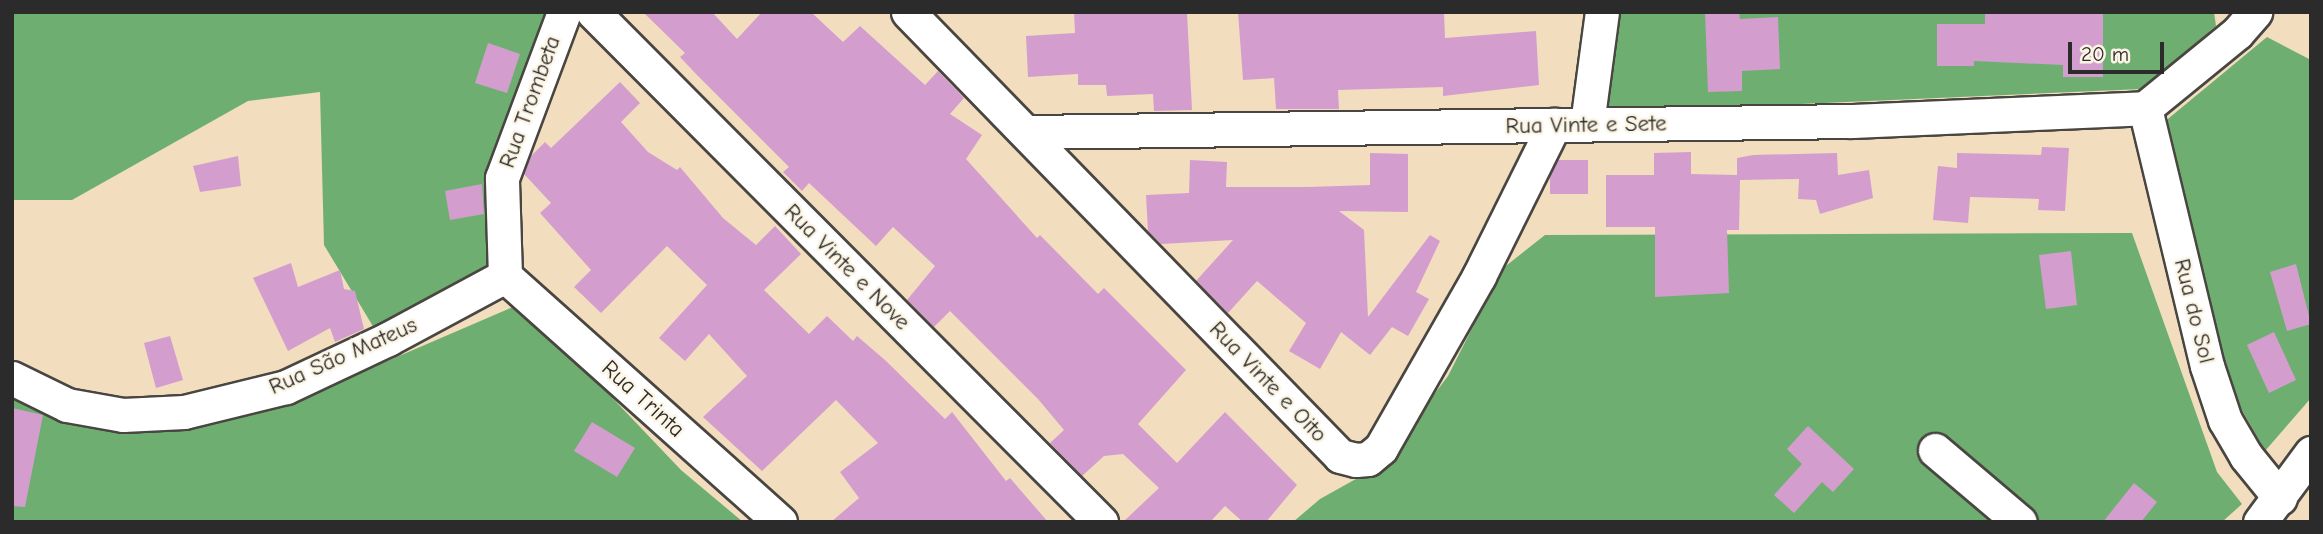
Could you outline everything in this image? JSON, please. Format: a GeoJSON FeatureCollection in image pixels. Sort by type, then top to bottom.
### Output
{"type":"FeatureCollection","features":[{"type":"Feature","properties":{"kind":"street","name":"Rua Trombeta"},"geometry":{"type":"LineString","coordinates":[[505,276],[502,178],[564,12]]}},
{"type":"Feature","properties":{"kind":"street","name":"Rua Vinte e Nove"},"geometry":{"type":"LineString","coordinates":[[593,12],[1101,522]]}},
{"type":"Feature","properties":{"kind":"street","name":"Rua Vinte e Oito"},"geometry":{"type":"LineString","coordinates":[[908,12],[1340,456],[1356,460],[1368,459],[1381,448],[1479,276],[1570,125],[1602,12]]}},
{"type":"Feature","properties":{"kind":"street"},"geometry":{"type":"LineString","coordinates":[[2145,108],[2242,19]]}},
{"type":"Feature","properties":{"kind":"street","name":"Rua Vinte e Sete"},"geometry":{"type":"LineString","coordinates":[[1026,132],[1852,121],[2145,108]]}},
{"type":"Feature","properties":{"kind":"street","name":"Rua do Sol"},"geometry":{"type":"LineString","coordinates":[[2145,108],[2210,377],[2225,420],[2246,456],[2270,510]]}},
{"type":"Feature","properties":{"kind":"street","name":"Rua São Mateus"},"geometry":{"type":"LineString","coordinates":[[12,378],[67,405],[123,415],[184,412],[286,387],[388,339],[505,276]]}},
{"type":"Feature","properties":{"kind":"street","name":"Rua Trinta"},"geometry":{"type":"LineString","coordinates":[[505,276],[780,522]]}},
{"type":"Feature","properties":{"kind":"street"},"geometry":{"type":"LineString","coordinates":[[1935,450],[2020,522]]}},
{"type":"Feature","properties":{"kind":"street"},"geometry":{"type":"LineString","coordinates":[[2270,510],[2311,453]]}},
{"type":"Feature","properties":{"kind":"green space"},"geometry":{"type":"Polygon","coordinates":[[[12,12],[551,12],[498,273],[374,328],[324,245],[320,92],[248,101],[72,200],[12,200],[12,12]]]}},
{"type":"Feature","properties":{"kind":"green space"},"geometry":{"type":"Polygon","coordinates":[[[1609,12],[2214,12],[2216,26],[2142,89],[1595,113],[1609,12]]]}},
{"type":"Feature","properties":{"kind":"green space"},"geometry":{"type":"Polygon","coordinates":[[[2267,37],[2311,60],[2311,398],[2265,451],[2234,396],[2163,123],[2267,37]]]}},
{"type":"Feature","properties":{"kind":"green space"},"geometry":{"type":"Polygon","coordinates":[[[2132,233],[2217,472],[2242,504],[2222,522],[1293,522],[1320,499],[1381,465],[1448,376],[1502,269],[1545,235],[2132,233]]]}},
{"type":"Feature","properties":{"kind":"green space"},"geometry":{"type":"Polygon","coordinates":[[[522,303],[681,470],[743,522],[12,522],[12,391],[123,434],[276,409],[522,303]]]}},
{"type":"Feature","properties":{"kind":"building"},"geometry":{"type":"Polygon","coordinates":[[[643,12],[712,12],[737,39],[762,12],[811,12],[843,42],[860,26],[925,85],[938,71],[964,98],[950,114],[982,135],[966,159],[1037,238],[1040,235],[1098,294],[1104,288],[1186,370],[1138,424],[1177,463],[1225,412],[1297,485],[1266,522],[1243,522],[1225,506],[1210,522],[1123,522],[1159,488],[1123,454],[1104,456],[1082,476],[1050,443],[1064,430],[1038,399],[950,311],[934,327],[907,300],[935,266],[893,227],[876,246],[809,183],[802,191],[783,172],[789,167],[680,57],[685,53],[643,12]]]}},
{"type":"Feature","properties":{"kind":"building"},"geometry":{"type":"Polygon","coordinates":[[[1074,12],[1187,12],[1192,110],[1154,111],[1153,94],[1107,96],[1106,85],[1078,85],[1078,74],[1028,77],[1026,36],[1075,33],[1074,12]]]}},
{"type":"Feature","properties":{"kind":"building"},"geometry":{"type":"Polygon","coordinates":[[[1238,12],[1444,12],[1445,38],[1536,31],[1539,85],[1443,96],[1443,87],[1338,90],[1339,109],[1276,109],[1274,78],[1243,80],[1238,12]]]}},
{"type":"Feature","properties":{"kind":"building"},"geometry":{"type":"Polygon","coordinates":[[[1705,12],[1739,12],[1740,19],[1778,17],[1780,69],[1742,71],[1742,91],[1708,92],[1705,12]]]}},
{"type":"Feature","properties":{"kind":"building"},"geometry":{"type":"Polygon","coordinates":[[[1985,12],[2103,13],[2103,77],[2063,77],[2063,65],[1974,61],[1974,66],[1937,66],[1937,24],[1985,24],[1985,12]]]}},
{"type":"Feature","properties":{"kind":"building"},"geometry":{"type":"Polygon","coordinates":[[[488,43],[520,54],[507,93],[475,83],[488,43]]]}},
{"type":"Feature","properties":{"kind":"building"},"geometry":{"type":"Polygon","coordinates":[[[620,82],[640,103],[621,122],[648,152],[677,170],[680,167],[723,218],[756,245],[775,226],[801,254],[764,290],[809,334],[827,316],[853,341],[857,336],[885,360],[945,419],[952,412],[1006,481],[1010,478],[1048,522],[831,522],[859,498],[840,472],[878,443],[836,400],[762,471],[703,417],[747,376],[709,334],[685,361],[659,338],[707,285],[667,246],[601,313],[574,287],[591,270],[540,213],[551,203],[524,174],[531,156],[545,142],[551,148],[620,82]]]}},
{"type":"Feature","properties":{"kind":"building"},"geometry":{"type":"Polygon","coordinates":[[[2042,147],[2069,148],[2065,211],[2038,210],[2039,199],[1970,197],[1968,223],[1933,220],[1938,166],[1957,168],[1957,153],[2041,155],[2042,147]]]}},
{"type":"Feature","properties":{"kind":"building"},"geometry":{"type":"Polygon","coordinates":[[[1691,152],[1691,174],[1737,175],[1737,158],[1753,155],[1837,153],[1838,175],[1869,170],[1873,198],[1820,214],[1816,200],[1798,199],[1799,179],[1740,180],[1739,230],[1727,230],[1729,293],[1655,297],[1655,227],[1606,227],[1606,175],[1654,175],[1654,153],[1691,152]]]}},
{"type":"Feature","properties":{"kind":"building"},"geometry":{"type":"Polygon","coordinates":[[[1370,153],[1408,154],[1408,212],[1339,211],[1364,230],[1368,317],[1430,235],[1440,241],[1416,292],[1429,299],[1408,336],[1392,327],[1370,355],[1341,332],[1320,369],[1289,351],[1306,323],[1257,281],[1228,313],[1196,281],[1233,240],[1161,244],[1148,231],[1146,195],[1189,193],[1190,160],[1227,162],[1226,187],[1370,185],[1370,153]]]}},
{"type":"Feature","properties":{"kind":"building"},"geometry":{"type":"Polygon","coordinates":[[[238,156],[241,186],[200,192],[193,166],[238,156]]]}},
{"type":"Feature","properties":{"kind":"building"},"geometry":{"type":"Polygon","coordinates":[[[1558,160],[1588,160],[1588,194],[1550,194],[1550,176],[1558,160]]]}},
{"type":"Feature","properties":{"kind":"building"},"geometry":{"type":"Polygon","coordinates":[[[482,184],[484,214],[450,220],[445,191],[482,184]]]}},
{"type":"Feature","properties":{"kind":"building"},"geometry":{"type":"Polygon","coordinates":[[[2071,251],[2077,305],[2046,309],[2039,255],[2071,251]]]}},
{"type":"Feature","properties":{"kind":"building"},"geometry":{"type":"Polygon","coordinates":[[[291,263],[298,287],[340,270],[344,289],[355,291],[364,329],[335,342],[330,328],[288,351],[253,278],[291,263]]]}},
{"type":"Feature","properties":{"kind":"building"},"geometry":{"type":"Polygon","coordinates":[[[2296,264],[2311,324],[2287,331],[2270,272],[2296,264]]]}},
{"type":"Feature","properties":{"kind":"building"},"geometry":{"type":"Polygon","coordinates":[[[2274,332],[2296,380],[2269,393],[2247,345],[2274,332]]]}},
{"type":"Feature","properties":{"kind":"building"},"geometry":{"type":"Polygon","coordinates":[[[170,336],[183,380],[156,388],[144,343],[170,336]]]}},
{"type":"Feature","properties":{"kind":"building"},"geometry":{"type":"Polygon","coordinates":[[[12,408],[43,415],[25,507],[12,506],[12,408]]]}},
{"type":"Feature","properties":{"kind":"building"},"geometry":{"type":"Polygon","coordinates":[[[592,422],[635,448],[617,477],[574,451],[592,422]]]}},
{"type":"Feature","properties":{"kind":"building"},"geometry":{"type":"Polygon","coordinates":[[[1808,426],[1854,469],[1833,492],[1822,482],[1794,513],[1774,495],[1802,464],[1787,449],[1808,426]]]}},
{"type":"Feature","properties":{"kind":"building"},"geometry":{"type":"Polygon","coordinates":[[[2134,483],[2157,502],[2141,522],[2103,522],[2134,483]]]}}]}
